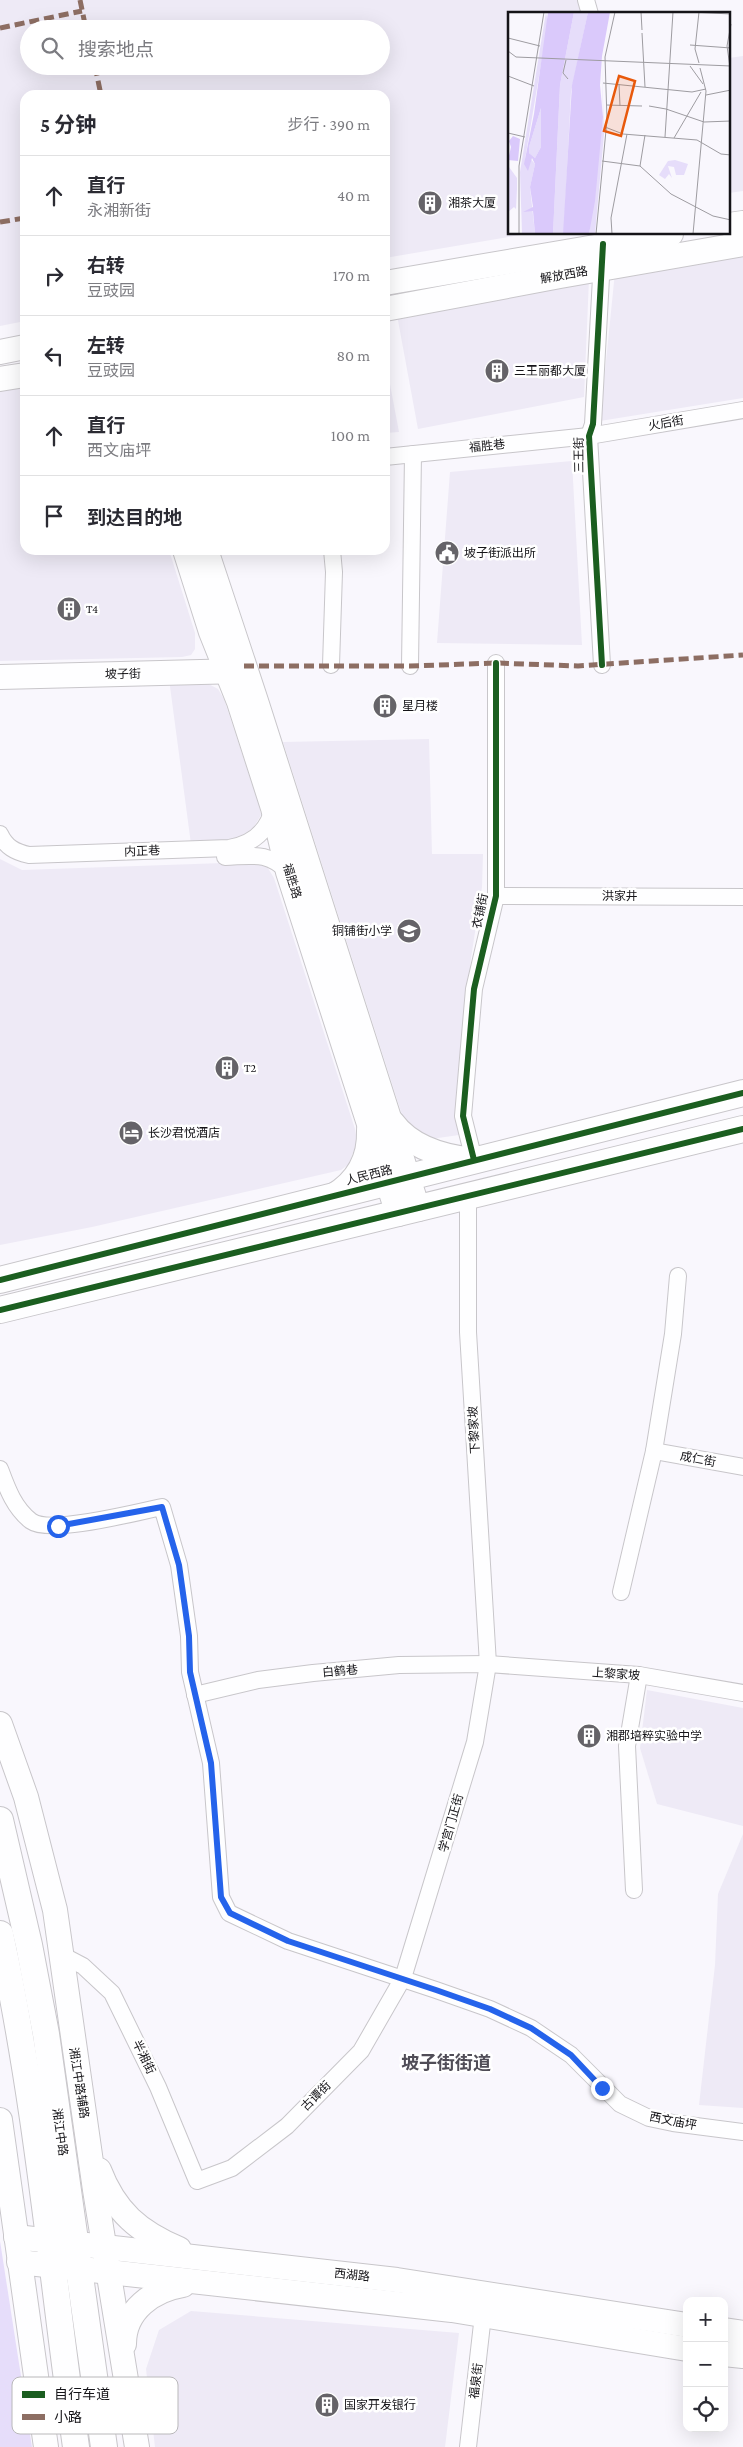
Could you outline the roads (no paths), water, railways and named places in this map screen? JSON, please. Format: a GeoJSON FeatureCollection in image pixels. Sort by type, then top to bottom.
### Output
{"type":"FeatureCollection","features":[{"type":"Feature","properties":{"kind":"main road"},"geometry":{"type":"LineString","coordinates":[[730,225],[743,222]]}},
{"type":"Feature","properties":{"kind":"main road","name":"解放西路"},"geometry":{"type":"LineString","coordinates":[[390,308],[601,268],[641,244],[668,235]]}},
{"type":"Feature","properties":{"kind":"main road","name":"解放西路"},"geometry":{"type":"LineString","coordinates":[[390,282],[603,244],[743,244]]}},
{"type":"Feature","properties":{"kind":"main road"},"geometry":{"type":"LineString","coordinates":[[0,352],[20,349]]}},
{"type":"Feature","properties":{"kind":"main road"},"geometry":{"type":"LineString","coordinates":[[0,380],[20,376]]}},
{"type":"Feature","properties":{"kind":"main road","name":"福胜路"},"geometry":{"type":"LineString","coordinates":[[186,555],[222,666],[379,1120],[408,1211]]}},
{"type":"Feature","properties":{"kind":"main road","name":"福胜路"},"geometry":{"type":"LineString","coordinates":[[207,555],[222,666],[236,694],[273,808],[288,872],[379,1120]]}},
{"type":"Feature","properties":{"kind":"main road","name":"坡子街"},"geometry":{"type":"LineString","coordinates":[[4,676],[222,666]]}},
{"type":"Feature","properties":{"kind":"main road","name":"人民西路"},"geometry":{"type":"LineString","coordinates":[[0,1280],[743,1093]]}},
{"type":"Feature","properties":{"kind":"main road"},"geometry":{"type":"LineString","coordinates":[[333,1196],[344,1189],[362,1168],[370,1140],[379,1120],[404,1135],[416,1145],[461,1159],[474,1160]]}},
{"type":"Feature","properties":{"kind":"main road"},"geometry":{"type":"LineString","coordinates":[[1,1310],[743,1129]]}},
{"type":"Feature","properties":{"kind":"main road"},"geometry":{"type":"LineString","coordinates":[[0,1275],[33,1272]]}},
{"type":"Feature","properties":{"kind":"main road","name":"湘江中路辅路"},"geometry":{"type":"LineString","coordinates":[[0,1724],[26,1797],[55,1910],[88,2143],[127,2377]]}},
{"type":"Feature","properties":{"kind":"main road","name":"湘江中路"},"geometry":{"type":"LineString","coordinates":[[0,1820],[29,1945],[46,2034],[94,2377]]}},
{"type":"Feature","properties":{"kind":"main road","name":"湘江中路"},"geometry":{"type":"LineString","coordinates":[[0,1934],[24,2065],[67,2377]]}},
{"type":"Feature","properties":{"kind":"main road"},"geometry":{"type":"LineString","coordinates":[[0,2120],[36,2377]]}},
{"type":"Feature","properties":{"kind":"main road"},"geometry":{"type":"LineString","coordinates":[[88,2143],[110,2193],[123,2213],[138,2228],[159,2241],[214,2260]]}},
{"type":"Feature","properties":{"kind":"main road","name":"西湖路"},"geometry":{"type":"LineString","coordinates":[[16,2237],[51,2254],[78,2257],[110,2273],[483,2315],[683,2348]]}},
{"type":"Feature","properties":{"kind":"main road","name":"西湖路"},"geometry":{"type":"LineString","coordinates":[[78,2257],[105,2247],[397,2280],[683,2324]]}},
{"type":"Feature","properties":{"kind":"main road","name":"西湖路"},"geometry":{"type":"LineString","coordinates":[[19,2262],[51,2254]]}},
{"type":"Feature","properties":{"kind":"main road"},"geometry":{"type":"LineString","coordinates":[[125,2363],[124,2338],[127,2324],[142,2302],[164,2290],[195,2283]]}},
{"type":"Feature","properties":{"kind":"main road"},"geometry":{"type":"LineString","coordinates":[[728,2331],[743,2333]]}},
{"type":"Feature","properties":{"kind":"main road"},"geometry":{"type":"LineString","coordinates":[[728,2354],[743,2356]]}},
{"type":"Feature","properties":{"kind":"main road"},"geometry":{"type":"LineString","coordinates":[[44,2434],[46,2447]]}},
{"type":"Feature","properties":{"kind":"main road","name":"湘江中路"},"geometry":{"type":"LineString","coordinates":[[74,2434],[76,2447]]}},
{"type":"Feature","properties":{"kind":"main road","name":"湘江中路"},"geometry":{"type":"LineString","coordinates":[[102,2434],[104,2447]]}},
{"type":"Feature","properties":{"kind":"main road","name":"湘江中路辅路"},"geometry":{"type":"LineString","coordinates":[[135,2434],[137,2447]]}},
{"type":"Feature","properties":{"kind":"street","name":"三王街"},"geometry":{"type":"LineString","coordinates":[[602,665],[588,436],[593,424],[603,244]]}},
{"type":"Feature","properties":{"kind":"street","name":"火后街"},"geometry":{"type":"LineString","coordinates":[[588,436],[743,410]]}},
{"type":"Feature","properties":{"kind":"street","name":"福胜巷"},"geometry":{"type":"LineString","coordinates":[[390,456],[588,436]]}},
{"type":"Feature","properties":{"kind":"street"},"geometry":{"type":"LineString","coordinates":[[410,666],[413,454]]}},
{"type":"Feature","properties":{"kind":"street"},"geometry":{"type":"LineString","coordinates":[[331,665],[334,572],[332,555]]}},
{"type":"Feature","properties":{"kind":"street","name":"衣铺街"},"geometry":{"type":"LineString","coordinates":[[474,1160],[463,1116],[474,988],[496,896],[496,663]]}},
{"type":"Feature","properties":{"kind":"street","name":"内正巷"},"geometry":{"type":"LineString","coordinates":[[0,834],[9,848],[18,853],[29,855],[229,848],[247,844],[262,833],[271,819],[273,808]]}},
{"type":"Feature","properties":{"kind":"street","name":"内正巷"},"geometry":{"type":"LineString","coordinates":[[0,850],[14,861],[28,864],[262,856],[278,862],[288,872]]}},
{"type":"Feature","properties":{"kind":"street","name":"洪家井"},"geometry":{"type":"LineString","coordinates":[[496,896],[743,896]]}},
{"type":"Feature","properties":{"kind":"street","name":"下黎家坡"},"geometry":{"type":"LineString","coordinates":[[468,1196],[468,1332],[488,1664]]}},
{"type":"Feature","properties":{"kind":"street"},"geometry":{"type":"LineString","coordinates":[[621,1592],[654,1450],[673,1334],[678,1276]]}},
{"type":"Feature","properties":{"kind":"street","name":"成仁街"},"geometry":{"type":"LineString","coordinates":[[654,1450],[743,1467]]}},
{"type":"Feature","properties":{"kind":"street","name":"西文庙坪"},"geometry":{"type":"LineString","coordinates":[[0,1469],[11,1496],[31,1521],[42,1526],[79,1523],[162,1507],[179,1565],[189,1636],[190,1672],[211,1763],[221,1897],[230,1913],[288,1941],[403,1978],[490,2009],[531,2028],[571,2055],[620,2104],[649,2118],[743,2132]]}},
{"type":"Feature","properties":{"kind":"street","name":"上黎家坡"},"geometry":{"type":"LineString","coordinates":[[488,1664],[639,1675],[743,1692]]}},
{"type":"Feature","properties":{"kind":"street","name":"白鹤巷"},"geometry":{"type":"LineString","coordinates":[[195,1696],[258,1680],[312,1673],[400,1665],[488,1664]]}},
{"type":"Feature","properties":{"kind":"street","name":"学宫门正街"},"geometry":{"type":"LineString","coordinates":[[403,1978],[475,1742],[488,1664]]}},
{"type":"Feature","properties":{"kind":"street"},"geometry":{"type":"LineString","coordinates":[[634,1890],[627,1746],[639,1675]]}},
{"type":"Feature","properties":{"kind":"street","name":"半湘街"},"geometry":{"type":"LineString","coordinates":[[62,1955],[83,1966],[112,1994],[158,2088],[197,2181]]}},
{"type":"Feature","properties":{"kind":"street","name":"古谭街"},"geometry":{"type":"LineString","coordinates":[[197,2181],[232,2168],[287,2126],[361,2051],[403,1978]]}},
{"type":"Feature","properties":{"kind":"street","name":"福泉街"},"geometry":{"type":"LineString","coordinates":[[468,2447],[483,2315]]}},
{"type":"Feature","properties":{"kind":"place","name":"湘茶大厦"},"geometry":{"type":"Point","coordinates":[430,203]}},
{"type":"Feature","properties":{"kind":"place","name":"三王丽都大厦"},"geometry":{"type":"Point","coordinates":[497,371]}},
{"type":"Feature","properties":{"kind":"place","name":"坡子街派出所"},"geometry":{"type":"Point","coordinates":[447,553]}},
{"type":"Feature","properties":{"kind":"place","name":"T4"},"geometry":{"type":"Point","coordinates":[69,609]}},
{"type":"Feature","properties":{"kind":"place","name":"星月楼"},"geometry":{"type":"Point","coordinates":[385,706]}},
{"type":"Feature","properties":{"kind":"place","name":"铜铺街小学"},"geometry":{"type":"Point","coordinates":[409,931]}},
{"type":"Feature","properties":{"kind":"place","name":"T2"},"geometry":{"type":"Point","coordinates":[227,1068]}},
{"type":"Feature","properties":{"kind":"place","name":"长沙君悦酒店"},"geometry":{"type":"Point","coordinates":[131,1133]}},
{"type":"Feature","properties":{"kind":"place","name":"湘郡培粹实验中学"},"geometry":{"type":"Point","coordinates":[589,1736]}},
{"type":"Feature","properties":{"kind":"place","name":"国家开发银行"},"geometry":{"type":"Point","coordinates":[327,2405]}},
{"type":"Feature","properties":{"kind":"district","name":"坡子街街道"},"geometry":{"type":"Point","coordinates":[446,2063]}}]}
